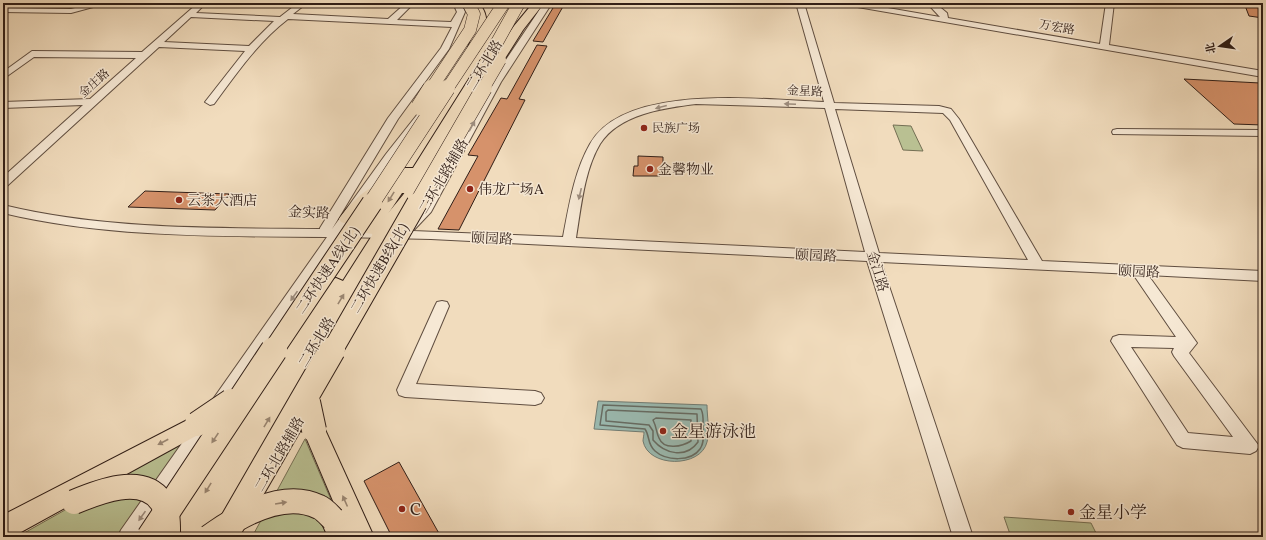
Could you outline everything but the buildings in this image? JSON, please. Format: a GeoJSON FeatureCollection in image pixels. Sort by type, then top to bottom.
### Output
{"type":"FeatureCollection","features":[{"type":"Feature","properties":{"kind":"highway"},"geometry":{"type":"LineString","coordinates":[[314,289],[410,122],[470,30],[474,14],[468,3]]}},
{"type":"Feature","properties":{"kind":"highway"},"geometry":{"type":"LineString","coordinates":[[473,3],[478,8],[482,18],[480,32],[473,50]]}},
{"type":"Feature","properties":{"kind":"highway","name":"二环快速A线(北)"},"geometry":{"type":"LineString","coordinates":[[150,537],[504,3]]}},
{"type":"Feature","properties":{"kind":"highway"},"geometry":{"type":"LineString","coordinates":[[390,235],[520,3]]}},
{"type":"Feature","properties":{"kind":"highway"},"geometry":{"type":"LineString","coordinates":[[390,235],[422,180],[426,158],[524,21],[535,3]]}},
{"type":"Feature","properties":{"kind":"highway"},"geometry":{"type":"LineString","coordinates":[[524,21],[539,3]]}},
{"type":"Feature","properties":{"kind":"highway","name":"二环快速B线(北)"},"geometry":{"type":"LineString","coordinates":[[224,537],[390,235],[487,81],[539,3]]}},
{"type":"Feature","properties":{"kind":"main road","name":"二环北路"},"geometry":{"type":"LineString","coordinates":[[426,158],[439,118],[497,3]]}},
{"type":"Feature","properties":{"kind":"main road","name":"二环北路"},"geometry":{"type":"LineString","coordinates":[[176,537],[237,455],[312,335],[390,235],[426,158],[520,3]]}},
{"type":"Feature","properties":{"kind":"main road"},"geometry":{"type":"LineString","coordinates":[[337,228],[360,205],[402,172],[426,158]]}},
{"type":"Feature","properties":{"kind":"main road"},"geometry":{"type":"LineString","coordinates":[[390,235],[422,201],[422,180]]}},
{"type":"Feature","properties":{"kind":"main road"},"geometry":{"type":"LineString","coordinates":[[3,528],[197,424],[231,402],[312,335]]}},
{"type":"Feature","properties":{"kind":"main road"},"geometry":{"type":"LineString","coordinates":[[312,335],[308,376],[308,402],[314,430],[361,537]]}},
{"type":"Feature","properties":{"kind":"main road","name":"二环北路"},"geometry":{"type":"LineString","coordinates":[[197,537],[237,455]]}},
{"type":"Feature","properties":{"kind":"main road"},"geometry":{"type":"LineString","coordinates":[[11,537],[74,502],[90,495],[117,487],[139,487],[158,497],[168,516],[168,537]]}},
{"type":"Feature","properties":{"kind":"main road"},"geometry":{"type":"LineString","coordinates":[[209,537],[245,514],[283,502],[304,502],[314,504],[328,512],[337,528]]}},
{"type":"Feature","properties":{"kind":"street"},"geometry":{"type":"LineString","coordinates":[[3,10],[71,11],[104,3]]}},
{"type":"Feature","properties":{"kind":"street","name":"金庄路"},"geometry":{"type":"LineString","coordinates":[[3,182],[94,102],[202,3]]}},
{"type":"Feature","properties":{"kind":"street"},"geometry":{"type":"LineString","coordinates":[[210,102],[251,49],[273,26],[303,3]]}},
{"type":"Feature","properties":{"kind":"street"},"geometry":{"type":"LineString","coordinates":[[390,22],[410,3]]}},
{"type":"Feature","properties":{"kind":"street"},"geometry":{"type":"LineString","coordinates":[[128,537],[323,253],[393,118],[452,37],[456,27],[454,25],[460,12],[457,3]]}},
{"type":"Feature","properties":{"kind":"street","name":"二环北路辅路"},"geometry":{"type":"LineString","coordinates":[[232,537],[390,235],[416,222],[425,212],[501,74],[548,3]]}},
{"type":"Feature","properties":{"kind":"street","name":"金江路"},"geometry":{"type":"LineString","coordinates":[[800,3],[873,257],[963,537]]}},
{"type":"Feature","properties":{"kind":"street","name":"万宏路"},"geometry":{"type":"LineString","coordinates":[[846,3],[1263,74]]}},
{"type":"Feature","properties":{"kind":"street"},"geometry":{"type":"LineString","coordinates":[[930,3],[944,15],[944,20]]}},
{"type":"Feature","properties":{"kind":"street"},"geometry":{"type":"LineString","coordinates":[[1104,47],[1110,3]]}},
{"type":"Feature","properties":{"kind":"street"},"geometry":{"type":"LineString","coordinates":[[190,15],[454,25]]}},
{"type":"Feature","properties":{"kind":"street"},"geometry":{"type":"LineString","coordinates":[[158,44],[251,49]]}},
{"type":"Feature","properties":{"kind":"street"},"geometry":{"type":"LineString","coordinates":[[337,228],[397,147],[459,70],[473,50]]}},
{"type":"Feature","properties":{"kind":"street"},"geometry":{"type":"LineString","coordinates":[[3,76],[32,54],[146,55]]}},
{"type":"Feature","properties":{"kind":"street","name":"金星路"},"geometry":{"type":"LineString","coordinates":[[569,242],[588,156],[602,135],[625,120],[646,110],[669,104],[696,101],[938,109],[951,114],[1038,266]]}},
{"type":"Feature","properties":{"kind":"street"},"geometry":{"type":"LineString","coordinates":[[3,105],[94,102]]}},
{"type":"Feature","properties":{"kind":"street"},"geometry":{"type":"LineString","coordinates":[[1117,132],[1263,133]]}},
{"type":"Feature","properties":{"kind":"street","name":"金实路"},"geometry":{"type":"LineString","coordinates":[[3,201],[49,212],[95,217],[186,224],[337,228],[390,235]]}},
{"type":"Feature","properties":{"kind":"street","name":"金实路"},"geometry":{"type":"LineString","coordinates":[[3,209],[38,218],[85,224],[216,231],[337,228]]}},
{"type":"Feature","properties":{"kind":"street"},"geometry":{"type":"LineString","coordinates":[[216,231],[240,237],[313,240],[323,245],[323,253]]}},
{"type":"Feature","properties":{"kind":"street","name":"颐园路"},"geometry":{"type":"LineString","coordinates":[[390,235],[569,242],[1263,276]]}},
{"type":"Feature","properties":{"kind":"street"},"geometry":{"type":"LineString","coordinates":[[1138,271],[1189,343]]}},
{"type":"Feature","properties":{"kind":"street"},"geometry":{"type":"LineString","coordinates":[[442,306],[405,390],[535,398]]}},
{"type":"Feature","properties":{"kind":"street"},"geometry":{"type":"LineString","coordinates":[[1120,341],[1189,343],[1180,352],[1250,446],[1183,440],[1120,341]]}},
{"type":"Feature","properties":{"kind":"green space"},"geometry":{"type":"Polygon","coordinates":[[[893,125],[911,126],[923,151],[903,150],[893,125]]]}},
{"type":"Feature","properties":{"kind":"green space"},"geometry":{"type":"Polygon","coordinates":[[[194,433],[121,537],[17,537],[81,501],[194,433]]]}},
{"type":"Feature","properties":{"kind":"green space"},"geometry":{"type":"Polygon","coordinates":[[[305,439],[347,537],[252,537],[305,439]]]}},
{"type":"Feature","properties":{"kind":"green space"},"geometry":{"type":"Polygon","coordinates":[[[1004,517],[1091,523],[1098,537],[1011,537],[1004,517]]]}},
{"type":"Feature","properties":{"kind":"water","name":"金星游泳池"},"geometry":{"type":"Polygon","coordinates":[[[598,401],[707,405],[707,442],[703,451],[695,457],[675,461],[664,460],[654,456],[647,450],[643,441],[644,432],[594,429],[598,401]]]}},
{"type":"Feature","properties":{"kind":"place","name":"民族广场"},"geometry":{"type":"Point","coordinates":[644,128]}},
{"type":"Feature","properties":{"kind":"place","name":"金馨物业"},"geometry":{"type":"Point","coordinates":[650,169]}},
{"type":"Feature","properties":{"kind":"place","name":"伟龙广场A"},"geometry":{"type":"Point","coordinates":[470,189]}},
{"type":"Feature","properties":{"kind":"place","name":"云茶大酒店"},"geometry":{"type":"Point","coordinates":[179,200]}},
{"type":"Feature","properties":{"kind":"place","name":"金星游泳池"},"geometry":{"type":"Point","coordinates":[663,431]}},
{"type":"Feature","properties":{"kind":"place","name":"C"},"geometry":{"type":"Point","coordinates":[402,509]}},
{"type":"Feature","properties":{"kind":"place","name":"金星小学"},"geometry":{"type":"Point","coordinates":[1071,512]}}]}
